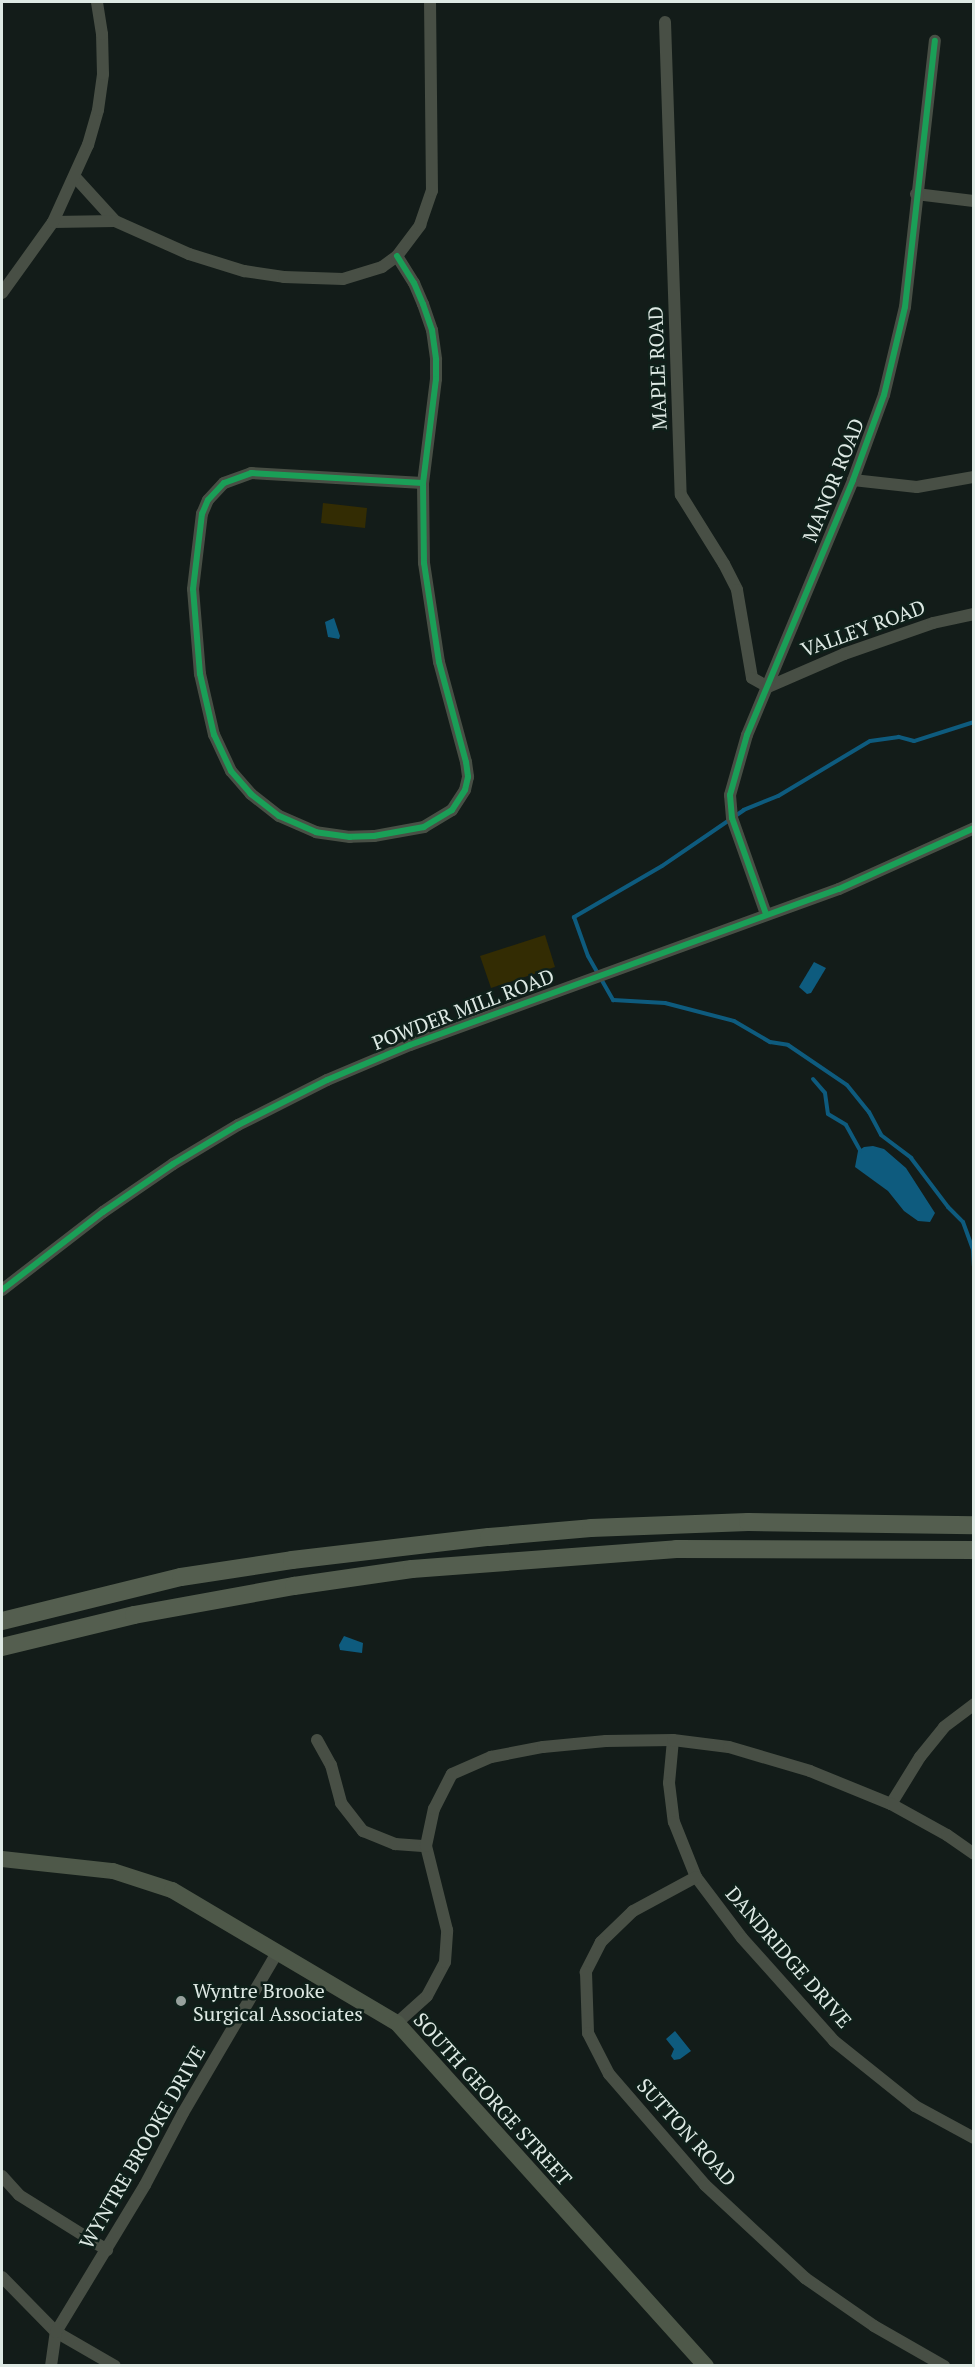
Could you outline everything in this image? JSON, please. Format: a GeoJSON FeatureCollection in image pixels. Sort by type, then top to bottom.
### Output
{"type":"FeatureCollection","features":[{"type":"Feature","properties":{"kind":"highway"},"geometry":{"type":"LineString","coordinates":[[2,1621],[181,1577],[292,1560],[478,1538],[591,1528],[748,1522],[974,1525]]}},
{"type":"Feature","properties":{"kind":"highway"},"geometry":{"type":"LineString","coordinates":[[2,1647],[134,1615],[294,1586],[412,1569],[676,1549],[974,1550]]}},
{"type":"Feature","properties":{"kind":"main road","name":"SOUTH GEORGE STREET"},"geometry":{"type":"LineString","coordinates":[[2,1859],[113,1871],[144,1879],[201,1906],[397,2024],[706,2366]]}},
{"type":"Feature","properties":{"kind":"street"},"geometry":{"type":"LineString","coordinates":[[2,293],[53,222],[75,177],[98,110],[103,74],[102,34],[97,2]]}},
{"type":"Feature","properties":{"kind":"street"},"geometry":{"type":"LineString","coordinates":[[75,177],[115,221],[189,254],[244,271],[284,277],[343,279],[366,274],[397,256],[420,225],[432,191],[430,2]]}},
{"type":"Feature","properties":{"kind":"street","name":"MAPLE ROAD"},"geometry":{"type":"LineString","coordinates":[[665,22],[681,495],[724,564],[737,590],[752,678],[768,687]]}},
{"type":"Feature","properties":{"kind":"street","name":"MANOR ROAD"},"geometry":{"type":"LineString","coordinates":[[765,915],[734,822],[730,795],[737,764],[853,480],[884,395],[898,345],[909,279],[916,194],[935,42]]}},
{"type":"Feature","properties":{"kind":"street"},"geometry":{"type":"LineString","coordinates":[[916,194],[974,201]]}},
{"type":"Feature","properties":{"kind":"street"},"geometry":{"type":"LineString","coordinates":[[53,222],[115,221]]}},
{"type":"Feature","properties":{"kind":"street"},"geometry":{"type":"LineString","coordinates":[[397,256],[414,283],[423,304],[432,330],[436,360],[436,379],[423,483],[423,546],[427,596],[439,662],[466,762],[465,790],[452,810],[424,827],[395,833],[350,837],[316,832],[279,816],[251,794],[231,771],[214,735],[200,674],[193,589],[198,528],[202,513],[213,494],[224,483],[251,473],[423,483]]}},
{"type":"Feature","properties":{"kind":"street"},"geometry":{"type":"LineString","coordinates":[[853,480],[917,486],[974,477]]}},
{"type":"Feature","properties":{"kind":"street","name":"VALLEY ROAD"},"geometry":{"type":"LineString","coordinates":[[768,687],[844,654],[933,622],[974,614]]}},
{"type":"Feature","properties":{"kind":"street","name":"POWDER MILL ROAD"},"geometry":{"type":"LineString","coordinates":[[2,1290],[103,1212],[173,1164],[238,1125],[327,1080],[400,1049],[839,890],[974,828]]}},
{"type":"Feature","properties":{"kind":"street"},"geometry":{"type":"LineString","coordinates":[[891,1804],[920,1757],[944,1727],[974,1704]]}},
{"type":"Feature","properties":{"kind":"street"},"geometry":{"type":"LineString","coordinates":[[317,1740],[331,1765],[341,1803],[363,1831],[395,1844],[426,1846]]}},
{"type":"Feature","properties":{"kind":"street"},"geometry":{"type":"LineString","coordinates":[[397,2024],[427,1996],[445,1962],[447,1930],[426,1846],[434,1809],[452,1774],[491,1757],[543,1746],[674,1740],[729,1747],[810,1771],[891,1804],[947,1834],[974,1854]]}},
{"type":"Feature","properties":{"kind":"street","name":"DANDRIDGE DRIVE"},"geometry":{"type":"LineString","coordinates":[[674,1740],[669,1783],[675,1822],[696,1877],[742,1938],[834,2041],[915,2106],[974,2138]]}},
{"type":"Feature","properties":{"kind":"street","name":"SUTTON ROAD"},"geometry":{"type":"LineString","coordinates":[[696,1877],[633,1911],[601,1942],[586,1972],[588,2033],[609,2074],[705,2185],[805,2278],[874,2326],[944,2366]]}},
{"type":"Feature","properties":{"kind":"street","name":"WYNTRE BROOKE DRIVE"},"geometry":{"type":"LineString","coordinates":[[51,2366],[56,2332],[106,2250],[278,1951]]}},
{"type":"Feature","properties":{"kind":"street"},"geometry":{"type":"LineString","coordinates":[[2,2176],[19,2195],[106,2250]]}},
{"type":"Feature","properties":{"kind":"street"},"geometry":{"type":"LineString","coordinates":[[2,2277],[56,2332],[115,2366]]}},
{"type":"Feature","properties":{"kind":"shaded area"},"geometry":{"type":"Polygon","coordinates":[[[323,503],[367,508],[365,528],[321,523],[323,503]]]}},
{"type":"Feature","properties":{"kind":"shaded area"},"geometry":{"type":"Polygon","coordinates":[[[545,935],[555,967],[491,988],[480,956],[545,935]]]}},
{"type":"Feature","properties":{"kind":"water"},"geometry":{"type":"Polygon","coordinates":[[[334,618],[339,639],[328,637],[325,622],[334,618]]]}},
{"type":"Feature","properties":{"kind":"water"},"geometry":{"type":"Polygon","coordinates":[[[814,962],[826,968],[811,993],[807,994],[799,987],[814,962]]]}},
{"type":"Feature","properties":{"kind":"water"},"geometry":{"type":"Polygon","coordinates":[[[873,1146],[884,1149],[906,1168],[935,1213],[930,1222],[918,1221],[904,1211],[888,1191],[855,1167],[858,1151],[864,1147],[873,1146]]]}},
{"type":"Feature","properties":{"kind":"water"},"geometry":{"type":"Polygon","coordinates":[[[344,1636],[363,1643],[362,1653],[340,1650],[339,1645],[344,1636]]]}},
{"type":"Feature","properties":{"kind":"water"},"geometry":{"type":"Polygon","coordinates":[[[675,2031],[691,2051],[680,2059],[674,2060],[671,2056],[674,2049],[666,2039],[675,2031]]]}},
{"type":"Feature","properties":{"kind":"waterway"},"geometry":{"type":"LineString","coordinates":[[974,722],[914,741],[899,737],[870,741],[778,796],[744,810],[662,866],[574,917],[588,956],[613,1000],[665,1003],[734,1021],[770,1042],[788,1045],[847,1085],[869,1112],[881,1135],[911,1158],[948,1207],[963,1222],[973,1249],[974,1266]]}},
{"type":"Feature","properties":{"kind":"waterway"},"geometry":{"type":"LineString","coordinates":[[813,1079],[825,1093],[828,1114],[846,1125],[860,1150]]}},
{"type":"Feature","properties":{"kind":"cycle path"},"geometry":{"type":"LineString","coordinates":[[766,914],[732,818],[730,795],[747,735],[853,480],[884,395],[905,307],[935,41]]}},
{"type":"Feature","properties":{"kind":"cycle path"},"geometry":{"type":"LineString","coordinates":[[397,256],[414,283],[432,330],[436,379],[423,483],[424,563],[439,662],[468,777],[465,790],[452,810],[424,827],[374,836],[350,837],[316,832],[279,816],[251,794],[231,771],[214,735],[200,674],[193,589],[202,514],[208,500],[224,483],[251,473],[423,483]]}},
{"type":"Feature","properties":{"kind":"cycle path"},"geometry":{"type":"LineString","coordinates":[[2,1290],[103,1212],[173,1164],[238,1125],[327,1080],[410,1045],[839,889],[974,828]]}},
{"type":"Feature","properties":{"kind":"place","name":"Wyntre Brooke Surgical Associates"},"geometry":{"type":"Point","coordinates":[181,2001]}}]}
